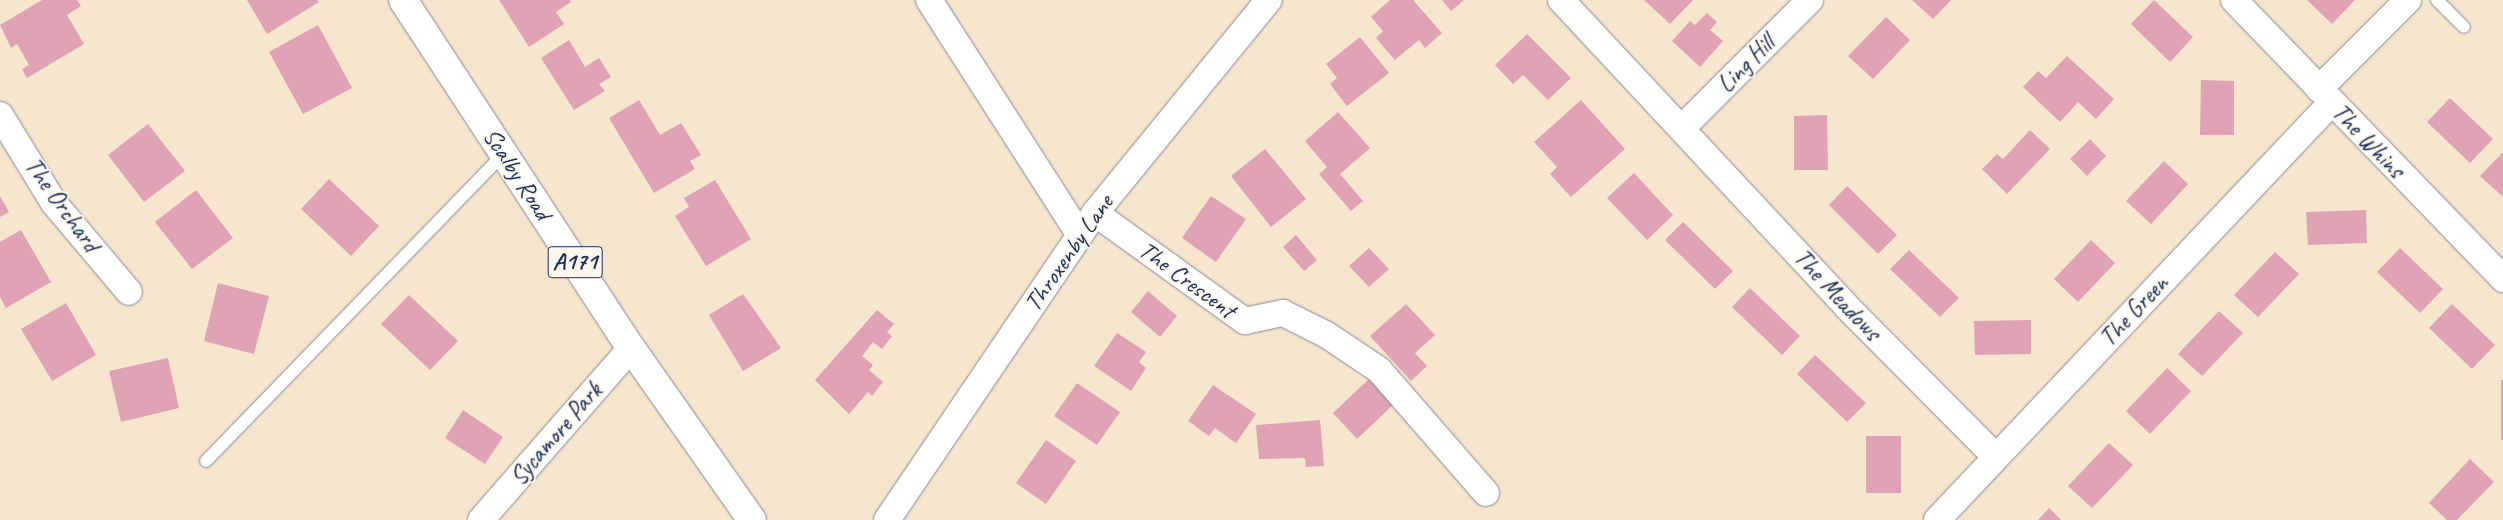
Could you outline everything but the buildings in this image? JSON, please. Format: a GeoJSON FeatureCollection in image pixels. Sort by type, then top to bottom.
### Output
{"type":"FeatureCollection","features":[{"type":"Feature","properties":{"kind":"highway","name":"Scalby Road"},"geometry":{"type":"LineString","coordinates":[[403,0],[631,348],[752,520]]}},
{"type":"Feature","properties":{"kind":"street"},"geometry":{"type":"LineString","coordinates":[[929,0],[1080,235]]}},
{"type":"Feature","properties":{"kind":"street","name":"Throxenby Lane"},"geometry":{"type":"LineString","coordinates":[[887,520],[1095,212],[1270,0]]}},
{"type":"Feature","properties":{"kind":"street","name":"The Meadows"},"geometry":{"type":"LineString","coordinates":[[1561,0],[1996,457]]}},
{"type":"Feature","properties":{"kind":"street","name":"Ling Hill"},"geometry":{"type":"LineString","coordinates":[[1682,128],[1810,0]]}},
{"type":"Feature","properties":{"kind":"street","name":"The Whins"},"geometry":{"type":"LineString","coordinates":[[2234,0],[2503,279]]}},
{"type":"Feature","properties":{"kind":"street","name":"The Green"},"geometry":{"type":"LineString","coordinates":[[1937,520],[2325,96],[2408,0]]}},
{"type":"Feature","properties":{"kind":"street","name":"The Orchard"},"geometry":{"type":"LineString","coordinates":[[0,115],[54,203],[129,292]]}},
{"type":"Feature","properties":{"kind":"street","name":"The Crescent"},"geometry":{"type":"LineString","coordinates":[[1095,212],[1246,321],[1282,313],[1327,335],[1379,370],[1486,493]]}},
{"type":"Feature","properties":{"kind":"street","name":"Sycamore Park"},"geometry":{"type":"LineString","coordinates":[[481,520],[631,348]]}},
{"type":"Feature","properties":{"kind":"lane"},"geometry":{"type":"LineString","coordinates":[[2437,0],[2464,27]]}},
{"type":"Feature","properties":{"kind":"lane"},"geometry":{"type":"LineString","coordinates":[[206,462],[504,154]]}}]}
